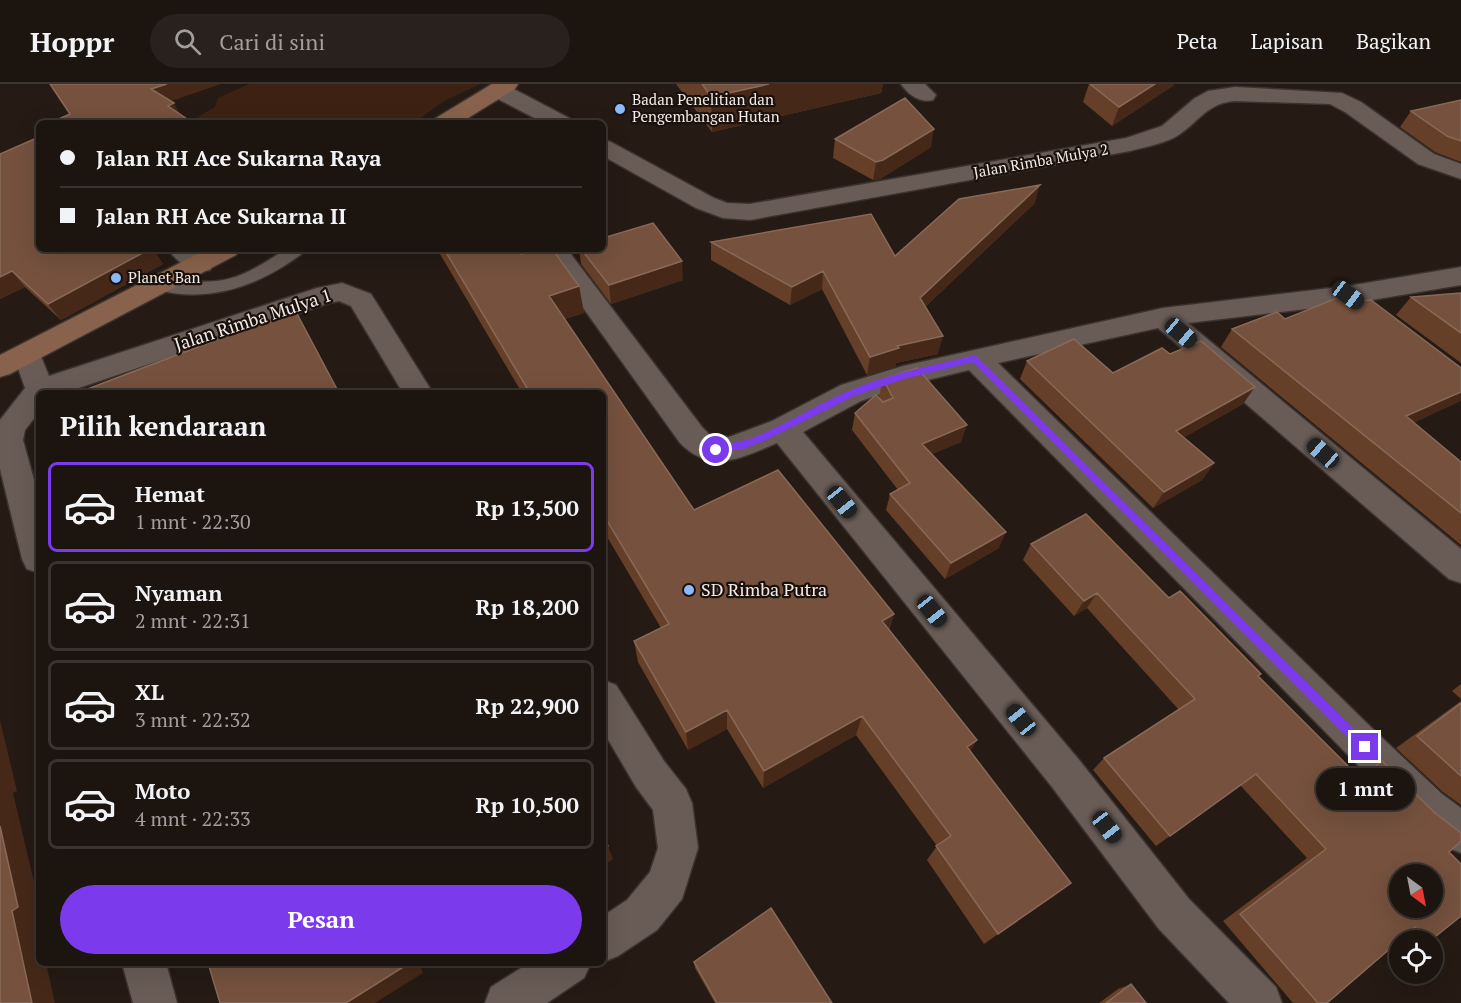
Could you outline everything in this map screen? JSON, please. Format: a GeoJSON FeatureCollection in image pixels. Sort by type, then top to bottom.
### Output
{"type":"FeatureCollection","features":[{"type":"Feature","properties":{"kind":"main road"},"geometry":{"type":"LineString","coordinates":[[449,120],[502,87]]}},
{"type":"Feature","properties":{"kind":"main road"},"geometry":{"type":"LineString","coordinates":[[0,367],[160,285],[191,256],[212,252]]}},
{"type":"Feature","properties":{"kind":"street"},"geometry":{"type":"LineString","coordinates":[[502,87],[556,120]]}},
{"type":"Feature","properties":{"kind":"street","name":"Jalan Rimba Mulya 2"},"geometry":{"type":"LineString","coordinates":[[606,149],[705,203],[723,210],[750,212],[1130,144],[1170,131],[1216,96],[1329,91],[1426,159],[1447,169],[1461,172]]}},
{"type":"Feature","properties":{"kind":"street"},"geometry":{"type":"LineString","coordinates":[[556,252],[684,426],[700,444],[716,450],[743,446],[783,429],[851,393],[903,376],[975,358],[1163,317],[1348,295],[1461,276]]}},
{"type":"Feature","properties":{"kind":"street","name":"Jalan Rimba Mulya 1"},"geometry":{"type":"LineString","coordinates":[[40,390],[326,294],[342,292],[361,300],[416,390]]}},
{"type":"Feature","properties":{"kind":"street"},"geometry":{"type":"LineString","coordinates":[[1348,295],[1376,317]]}},
{"type":"Feature","properties":{"kind":"street"},"geometry":{"type":"LineString","coordinates":[[1163,317],[1461,568]]}},
{"type":"Feature","properties":{"kind":"street"},"geometry":{"type":"LineString","coordinates":[[27,354],[40,390]]}},
{"type":"Feature","properties":{"kind":"street"},"geometry":{"type":"LineString","coordinates":[[975,358],[1365,747],[1428,808],[1461,833]]}},
{"type":"Feature","properties":{"kind":"street"},"geometry":{"type":"LineString","coordinates":[[36,395],[11,427],[8,440],[36,547]]}},
{"type":"Feature","properties":{"kind":"street"},"geometry":{"type":"LineString","coordinates":[[783,429],[1066,774],[1174,914],[1260,1003]]}},
{"type":"Feature","properties":{"kind":"street"},"geometry":{"type":"LineString","coordinates":[[606,702],[650,774],[672,803],[678,848],[667,884],[642,915],[606,938]]}},
{"type":"Feature","properties":{"kind":"street"},"geometry":{"type":"LineString","coordinates":[[145,966],[154,1003]]}},
{"type":"Feature","properties":{"kind":"street"},"geometry":{"type":"LineString","coordinates":[[507,1003],[563,966]]}},
{"type":"Feature","properties":{"kind":"lane"},"geometry":{"type":"LineString","coordinates":[[160,285],[221,288],[259,274],[293,252]]}},
{"type":"Feature","properties":{"kind":"shaded area"},"geometry":{"type":"Polygon","coordinates":[[[249,84],[480,84],[444,101],[418,120],[193,120],[215,107],[218,98],[249,84]]]}},
{"type":"Feature","properties":{"kind":"building"},"geometry":{"type":"Polygon","coordinates":[[[50,84],[167,84],[151,89],[174,103],[168,106],[189,120],[56,120],[70,114],[50,84]]]}},
{"type":"Feature","properties":{"kind":"building"},"geometry":{"type":"Polygon","coordinates":[[[702,84],[769,84],[711,97],[702,84]]]}},
{"type":"Feature","properties":{"kind":"building"},"geometry":{"type":"Polygon","coordinates":[[[1090,84],[1155,84],[1119,107],[1090,84]]]}},
{"type":"Feature","properties":{"kind":"building"},"geometry":{"type":"Polygon","coordinates":[[[905,98],[934,129],[876,162],[835,139],[905,98]]]}},
{"type":"Feature","properties":{"kind":"building"},"geometry":{"type":"Polygon","coordinates":[[[1461,100],[1461,141],[1447,136],[1411,111],[1461,100]]]}},
{"type":"Feature","properties":{"kind":"building"},"geometry":{"type":"Polygon","coordinates":[[[36,138],[36,252],[144,252],[48,304],[12,271],[0,277],[0,154],[36,138]]]}},
{"type":"Feature","properties":{"kind":"building"},"geometry":{"type":"Polygon","coordinates":[[[1040,185],[920,298],[943,336],[897,346],[899,348],[870,357],[823,271],[792,287],[711,242],[871,214],[895,256],[959,199],[1040,185]]]}},
{"type":"Feature","properties":{"kind":"building"},"geometry":{"type":"Polygon","coordinates":[[[653,223],[682,261],[609,285],[583,252],[606,252],[606,237],[653,223]]]}},
{"type":"Feature","properties":{"kind":"building"},"geometry":{"type":"Polygon","coordinates":[[[446,252],[520,252],[521,254],[554,252],[579,286],[549,296],[694,510],[778,470],[894,614],[882,621],[977,740],[967,747],[1071,883],[998,934],[936,846],[951,836],[862,716],[764,771],[727,710],[686,732],[634,641],[669,624],[606,519],[606,390],[528,390],[446,252]]]}},
{"type":"Feature","properties":{"kind":"building"},"geometry":{"type":"Polygon","coordinates":[[[1461,293],[1461,333],[1411,297],[1461,293]]]}},
{"type":"Feature","properties":{"kind":"building"},"geometry":{"type":"Polygon","coordinates":[[[1342,296],[1350,302],[1371,300],[1461,368],[1461,392],[1406,416],[1461,462],[1461,513],[1232,329],[1277,312],[1285,319],[1342,296]]]}},
{"type":"Feature","properties":{"kind":"building"},"geometry":{"type":"Polygon","coordinates":[[[295,310],[337,390],[85,390],[295,310]]]}},
{"type":"Feature","properties":{"kind":"building"},"geometry":{"type":"Polygon","coordinates":[[[1074,339],[1113,373],[1162,348],[1170,354],[1201,341],[1255,387],[1176,431],[1214,463],[1164,492],[1027,361],[1074,339]]]}},
{"type":"Feature","properties":{"kind":"building"},"geometry":{"type":"Polygon","coordinates":[[[917,368],[967,425],[922,444],[1006,532],[951,563],[890,494],[910,483],[855,413],[876,395],[883,402],[893,398],[883,379],[917,368]]]}},
{"type":"Feature","properties":{"kind":"building"},"geometry":{"type":"Polygon","coordinates":[[[1086,514],[1169,598],[1180,591],[1261,674],[1258,676],[1360,778],[1382,761],[1435,813],[1461,833],[1461,841],[1449,852],[1461,864],[1461,916],[1443,930],[1418,930],[1415,927],[1412,930],[1389,930],[1389,949],[1327,1003],[1318,1003],[1240,914],[1326,849],[1256,774],[1170,836],[1104,758],[1195,699],[1097,593],[1084,601],[1031,544],[1086,514]]]}},
{"type":"Feature","properties":{"kind":"building"},"geometry":{"type":"Polygon","coordinates":[[[1461,703],[1461,776],[1417,736],[1461,703]]]}},
{"type":"Feature","properties":{"kind":"building"},"geometry":{"type":"Polygon","coordinates":[[[0,826],[18,907],[12,911],[32,1003],[0,1003],[0,826]]]}},
{"type":"Feature","properties":{"kind":"building"},"geometry":{"type":"Polygon","coordinates":[[[771,908],[832,1003],[717,1003],[694,962],[771,908]]]}},
{"type":"Feature","properties":{"kind":"building"},"geometry":{"type":"Polygon","coordinates":[[[209,966],[405,966],[346,1003],[220,1003],[209,966]]]}},
{"type":"Feature","properties":{"kind":"building"},"geometry":{"type":"Polygon","coordinates":[[[1131,984],[1146,1003],[1106,1003],[1131,984]]]}},
{"type":"Feature","properties":{"kind":"place","name":"Badan Penelitian dan Pengembangan Hutan"},"geometry":{"type":"Point","coordinates":[620,109]}},
{"type":"Feature","properties":{"kind":"place","name":"Planet Ban"},"geometry":{"type":"Point","coordinates":[116,278]}},
{"type":"Feature","properties":{"kind":"place","name":"SD Rimba Putra"},"geometry":{"type":"Point","coordinates":[689,590]}},
{"type":"Feature","properties":{"kind":"route"},"geometry":{"type":"LineString","coordinates":[[716,450],[743,446],[763,438],[851,393],[903,376],[975,358],[1365,747]]}}]}
